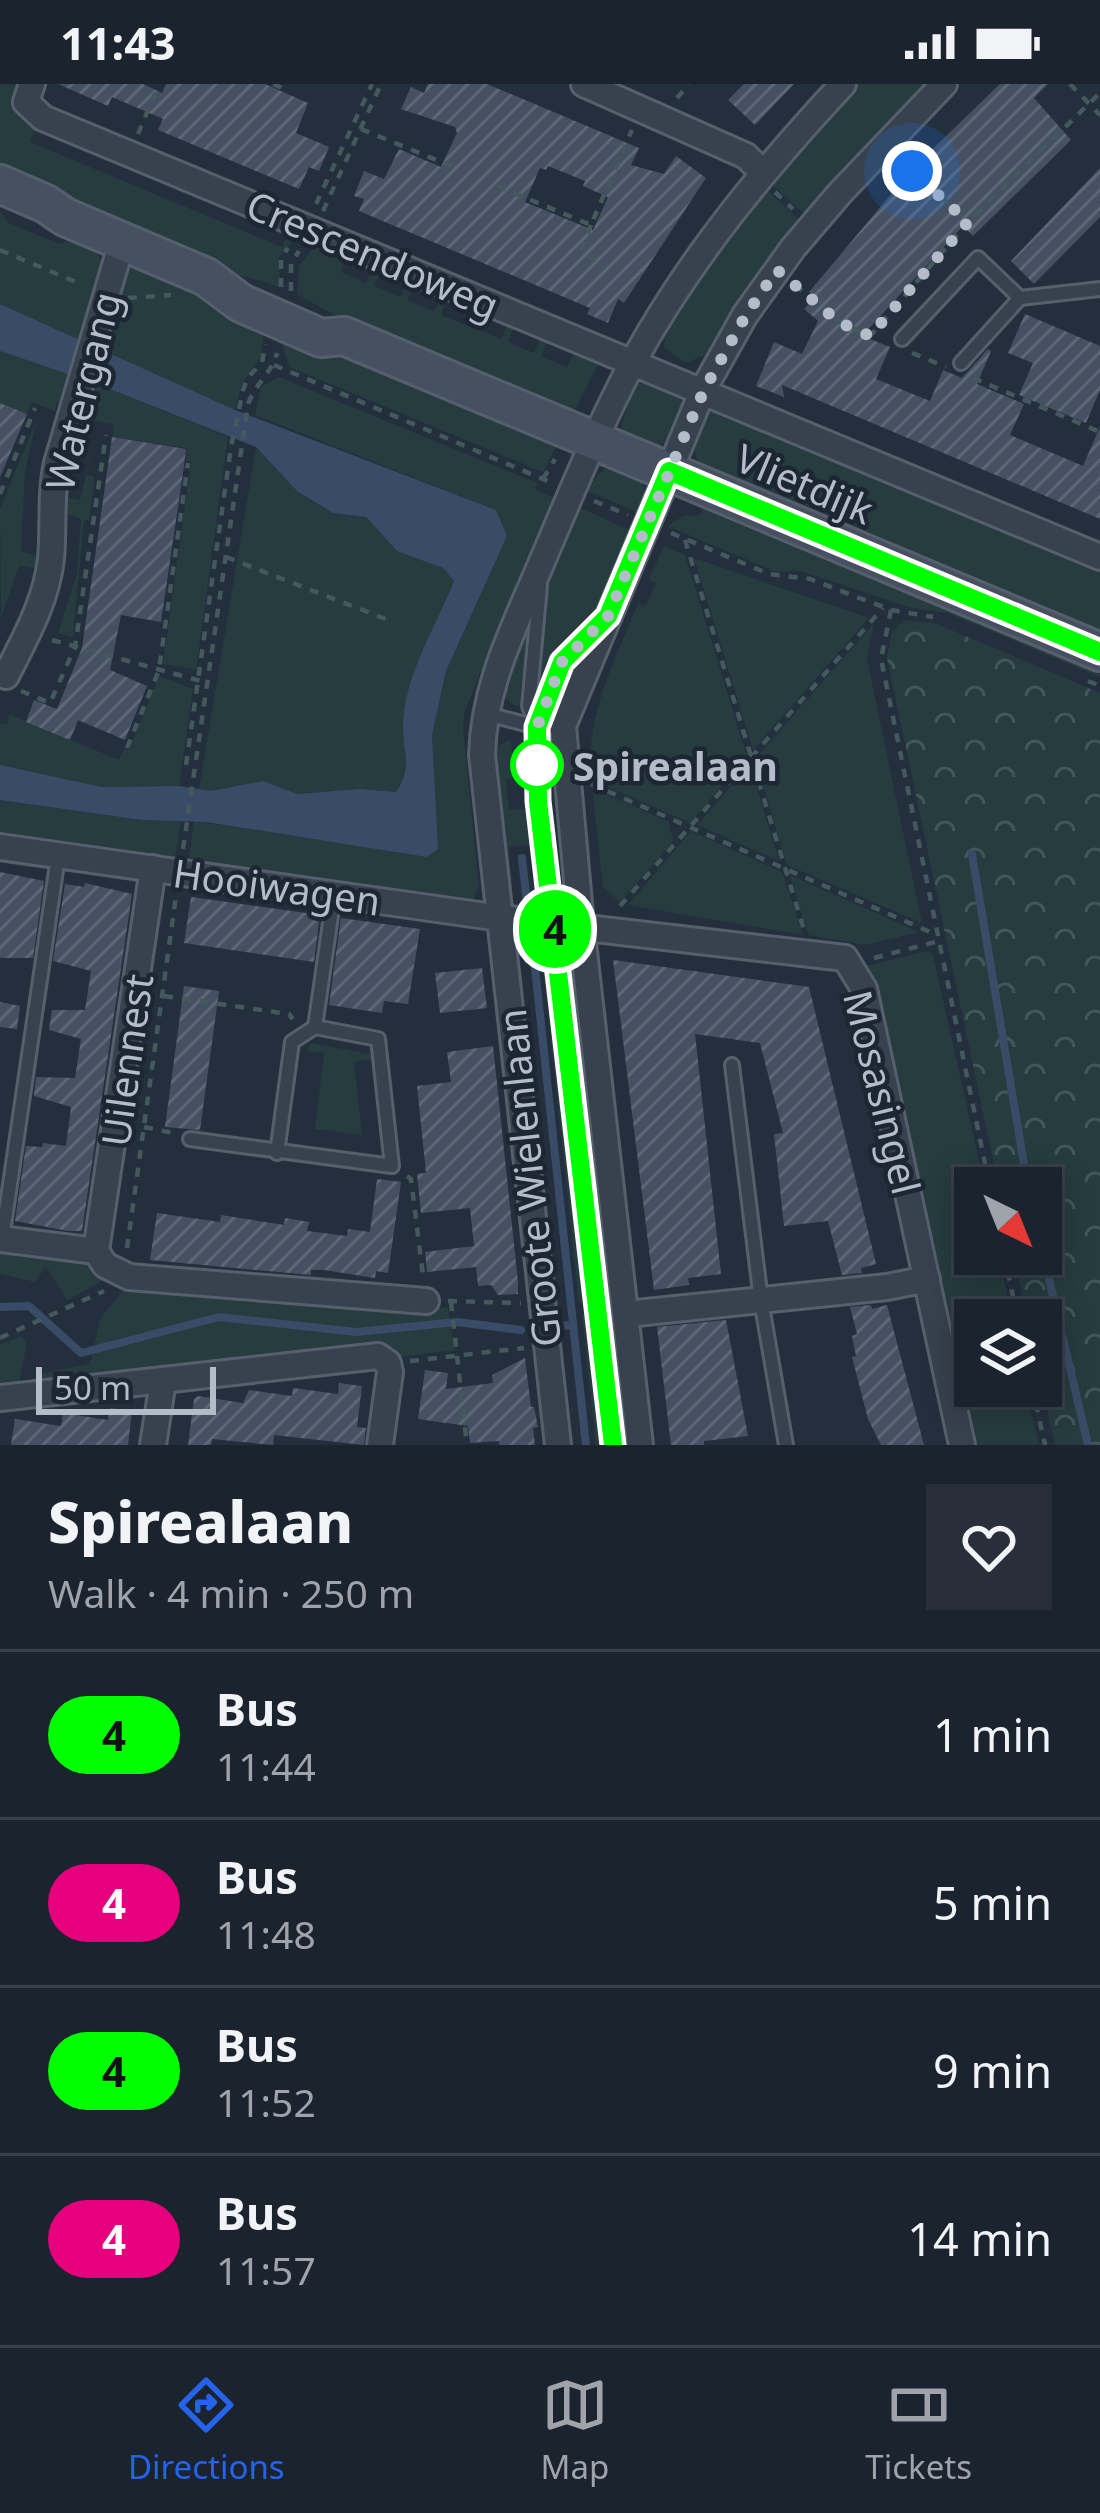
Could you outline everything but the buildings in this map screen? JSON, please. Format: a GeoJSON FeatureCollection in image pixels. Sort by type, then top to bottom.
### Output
{"type":"FeatureCollection","features":[{"type":"Feature","properties":{"kind":"street","name":"Crescendoweg"},"geometry":{"type":"LineString","coordinates":[[32,84],[26,102],[43,118],[1100,557]]}},
{"type":"Feature","properties":{"kind":"street"},"geometry":{"type":"LineString","coordinates":[[584,84],[746,156],[763,177]]}},
{"type":"Feature","properties":{"kind":"street","name":"Groote Wielenlaan"},"geometry":{"type":"LineString","coordinates":[[558,1445],[482,755],[483,713],[542,562],[633,362],[681,283],[843,84]]}},
{"type":"Feature","properties":{"kind":"street","name":"Groote Wielenlaan"},"geometry":{"type":"LineString","coordinates":[[640,1445],[591,926],[567,772],[550,726],[608,616],[704,390],[746,315],[777,270],[884,145],[944,84]]}},
{"type":"Feature","properties":{"kind":"street","name":"Vlietdijk"},"geometry":{"type":"LineString","coordinates":[[0,184],[122,242],[192,286],[227,277],[267,289],[330,319],[344,336],[1100,652]]}},
{"type":"Feature","properties":{"kind":"street","name":"Vlietdijk"},"geometry":{"type":"LineString","coordinates":[[0,201],[64,217]]}},
{"type":"Feature","properties":{"kind":"street","name":"Watergang"},"geometry":{"type":"LineString","coordinates":[[6,676],[38,614],[51,561],[52,485],[122,242]]}},
{"type":"Feature","properties":{"kind":"street","name":"Hooiwagen"},"geometry":{"type":"LineString","coordinates":[[0,848],[554,924]]}},
{"type":"Feature","properties":{"kind":"street","name":"Uilennest"},"geometry":{"type":"LineString","coordinates":[[96,1252],[153,868]]}},
{"type":"Feature","properties":{"kind":"street","name":"Mosasingel"},"geometry":{"type":"LineString","coordinates":[[554,924],[845,958],[864,989],[962,1445]]}},
{"type":"Feature","properties":{"kind":"street"},"geometry":{"type":"LineString","coordinates":[[1,1239],[96,1252],[105,1264],[129,1277],[439,1301]]}},
{"type":"Feature","properties":{"kind":"street"},"geometry":{"type":"LineString","coordinates":[[627,1314],[887,1288],[927,1279]]}},
{"type":"Feature","properties":{"kind":"street"},"geometry":{"type":"LineString","coordinates":[[0,1398],[378,1357],[388,1363],[380,1445]]}},
{"type":"Feature","properties":{"kind":"street"},"geometry":{"type":"LineString","coordinates":[[153,1445],[163,1381]]}},
{"type":"Feature","properties":{"kind":"lane"},"geometry":{"type":"LineString","coordinates":[[906,346],[978,258],[1020,298]]}},
{"type":"Feature","properties":{"kind":"lane"},"geometry":{"type":"LineString","coordinates":[[961,363],[1020,298],[1100,290]]}},
{"type":"Feature","properties":{"kind":"lane","name":"Groote Wielenlaan"},"geometry":{"type":"LineString","coordinates":[[542,562],[529,706],[550,726],[538,801],[613,1445]]}},
{"type":"Feature","properties":{"kind":"lane"},"geometry":{"type":"LineString","coordinates":[[483,713],[550,726]]}},
{"type":"Feature","properties":{"kind":"lane"},"geometry":{"type":"LineString","coordinates":[[1,1239],[58,857]]}},
{"type":"Feature","properties":{"kind":"lane"},"geometry":{"type":"LineString","coordinates":[[309,1030],[334,895]]}},
{"type":"Feature","properties":{"kind":"lane"},"geometry":{"type":"LineString","coordinates":[[190,1139],[278,1153],[392,1166],[378,1039],[309,1030],[292,1042],[278,1153]]}},
{"type":"Feature","properties":{"kind":"lane"},"geometry":{"type":"LineString","coordinates":[[732,1065],[761,1300],[786,1445]]}},
{"type":"Feature","properties":{"kind":"path"},"geometry":{"type":"LineString","coordinates":[[130,154],[159,84]]}},
{"type":"Feature","properties":{"kind":"path"},"geometry":{"type":"LineString","coordinates":[[273,84],[289,91]]}},
{"type":"Feature","properties":{"kind":"path"},"geometry":{"type":"LineString","coordinates":[[314,229],[381,84]]}},
{"type":"Feature","properties":{"kind":"path"},"geometry":{"type":"LineString","coordinates":[[1070,84],[1100,115]]}},
{"type":"Feature","properties":{"kind":"path"},"geometry":{"type":"LineString","coordinates":[[777,270],[839,322],[870,336],[968,222],[1100,93]]}},
{"type":"Feature","properties":{"kind":"path"},"geometry":{"type":"LineString","coordinates":[[603,268],[581,249],[641,109]]}},
{"type":"Feature","properties":{"kind":"path"},"geometry":{"type":"LineString","coordinates":[[359,128],[461,170]]}},
{"type":"Feature","properties":{"kind":"path"},"geometry":{"type":"LineString","coordinates":[[884,145],[968,222]]}},
{"type":"Feature","properties":{"kind":"path"},"geometry":{"type":"LineString","coordinates":[[763,177],[806,220]]}},
{"type":"Feature","properties":{"kind":"path"},"geometry":{"type":"LineString","coordinates":[[497,186],[591,225]]}},
{"type":"Feature","properties":{"kind":"path"},"geometry":{"type":"LineString","coordinates":[[0,250],[106,295],[124,298],[192,286]]}},
{"type":"Feature","properties":{"kind":"path"},"geometry":{"type":"LineString","coordinates":[[251,339],[277,353]]}},
{"type":"Feature","properties":{"kind":"path"},"geometry":{"type":"LineString","coordinates":[[906,346],[1100,432]]}},
{"type":"Feature","properties":{"kind":"path"},"geometry":{"type":"LineString","coordinates":[[185,765],[231,447],[244,403],[274,365]]}},
{"type":"Feature","properties":{"kind":"path"},"geometry":{"type":"LineString","coordinates":[[186,830],[244,403]]}},
{"type":"Feature","properties":{"kind":"path"},"geometry":{"type":"LineString","coordinates":[[0,494],[35,408]]}},
{"type":"Feature","properties":{"kind":"path"},"geometry":{"type":"LineString","coordinates":[[6,676],[3,685],[50,703],[75,647],[106,435]]}},
{"type":"Feature","properties":{"kind":"path"},"geometry":{"type":"LineString","coordinates":[[127,748],[159,670],[188,463]]}},
{"type":"Feature","properties":{"kind":"path"},"geometry":{"type":"LineString","coordinates":[[685,539],[810,953]]}},
{"type":"Feature","properties":{"kind":"path"},"geometry":{"type":"LineString","coordinates":[[226,557],[388,620]]}},
{"type":"Feature","properties":{"kind":"path"},"geometry":{"type":"LineString","coordinates":[[591,926],[689,828],[888,609],[881,659],[986,1167]]}},
{"type":"Feature","properties":{"kind":"path"},"geometry":{"type":"LineString","coordinates":[[28,633],[208,683]]}},
{"type":"Feature","properties":{"kind":"path"},"geometry":{"type":"LineString","coordinates":[[567,772],[938,938]]}},
{"type":"Feature","properties":{"kind":"path"},"geometry":{"type":"LineString","coordinates":[[845,958],[868,960],[938,938]]}},
{"type":"Feature","properties":{"kind":"path"},"geometry":{"type":"LineString","coordinates":[[163,996],[290,1014],[309,1030]]}},
{"type":"Feature","properties":{"kind":"path"},"geometry":{"type":"LineString","coordinates":[[144,1126],[190,1139]]}},
{"type":"Feature","properties":{"kind":"path"},"geometry":{"type":"LineString","coordinates":[[392,1166],[411,1178],[439,1301],[458,1355],[467,1445]]}},
{"type":"Feature","properties":{"kind":"path"},"geometry":{"type":"LineString","coordinates":[[439,1301],[542,1303]]}},
{"type":"Feature","properties":{"kind":"path"},"geometry":{"type":"LineString","coordinates":[[0,1338],[70,1307]]}},
{"type":"Feature","properties":{"kind":"path"},"geometry":{"type":"LineString","coordinates":[[388,1363],[547,1345]]}},
{"type":"Feature","properties":{"kind":"path"},"geometry":{"type":"LineString","coordinates":[[1037,1407],[1046,1445]]}},
{"type":"Feature","properties":{"kind":"green space"},"geometry":{"type":"Polygon","coordinates":[[[0,84],[22,84],[17,96],[19,114],[36,125],[30,142],[282,247],[290,231],[299,235],[279,257],[280,287],[223,270],[0,176],[0,84]]]}},
{"type":"Feature","properties":{"kind":"green space"},"geometry":{"type":"Polygon","coordinates":[[[856,84],[932,84],[808,217],[767,180],[856,84]]]}},
{"type":"Feature","properties":{"kind":"green space"},"geometry":{"type":"Polygon","coordinates":[[[762,186],[803,223],[710,359],[704,355],[686,363],[664,348],[665,339],[659,336],[762,186]]]}},
{"type":"Feature","properties":{"kind":"green space"},"geometry":{"type":"Polygon","coordinates":[[[0,212],[10,224],[60,244],[75,239],[92,242],[101,261],[82,341],[0,304],[0,212]]]}},
{"type":"Feature","properties":{"kind":"green space"},"geometry":{"type":"Polygon","coordinates":[[[318,242],[347,255],[341,272],[366,283],[374,267],[381,270],[374,286],[400,297],[408,281],[414,283],[407,300],[434,311],[442,295],[448,298],[441,315],[468,326],[475,310],[481,312],[474,328],[501,339],[508,324],[514,326],[508,342],[534,353],[541,338],[548,340],[541,356],[567,367],[575,352],[599,362],[573,414],[343,320],[297,294],[299,266],[318,242]]]}},
{"type":"Feature","properties":{"kind":"green space"},"geometry":{"type":"Polygon","coordinates":[[[139,262],[265,322],[261,356],[241,386],[235,410],[100,352],[125,270],[139,262]]]}},
{"type":"Feature","properties":{"kind":"green space"},"geometry":{"type":"Polygon","coordinates":[[[283,330],[558,443],[543,472],[289,367],[280,338],[283,330]]]}},
{"type":"Feature","properties":{"kind":"green space"},"geometry":{"type":"Polygon","coordinates":[[[0,351],[72,375],[55,411],[31,402],[27,414],[0,403],[0,351]]]}},
{"type":"Feature","properties":{"kind":"green space"},"geometry":{"type":"Polygon","coordinates":[[[279,377],[537,483],[535,490],[554,498],[465,710],[479,886],[471,904],[189,860],[194,821],[427,856],[437,849],[432,735],[446,671],[507,536],[496,510],[255,415],[261,387],[279,377]]]}},
{"type":"Feature","properties":{"kind":"green space"},"geometry":{"type":"Polygon","coordinates":[[[649,381],[674,391],[684,405],[680,425],[675,424],[671,438],[655,449],[627,436],[621,425],[628,404],[624,402],[634,385],[649,381]]]}},
{"type":"Feature","properties":{"kind":"green space"},"geometry":{"type":"Polygon","coordinates":[[[92,382],[228,437],[196,670],[163,664],[191,462],[186,461],[187,448],[112,437],[114,424],[89,420],[92,411],[85,406],[92,382]]]}},
{"type":"Feature","properties":{"kind":"green space"},"geometry":{"type":"Polygon","coordinates":[[[712,411],[1100,572],[1100,640],[702,468],[694,438],[712,411]]]}},
{"type":"Feature","properties":{"kind":"green space"},"geometry":{"type":"Polygon","coordinates":[[[36,421],[25,472],[21,551],[38,557],[37,569],[19,566],[1,618],[0,509],[36,421]]]}},
{"type":"Feature","properties":{"kind":"green space"},"geometry":{"type":"Polygon","coordinates":[[[95,437],[87,474],[95,477],[89,520],[84,521],[73,637],[58,633],[77,573],[81,519],[62,512],[64,497],[80,500],[95,437]]]}},
{"type":"Feature","properties":{"kind":"green space"},"geometry":{"type":"Polygon","coordinates":[[[256,447],[297,491],[333,513],[366,517],[397,550],[443,568],[454,581],[408,690],[403,727],[406,768],[396,792],[360,789],[297,794],[263,781],[199,789],[256,447]]]}},
{"type":"Feature","properties":{"kind":"green space"},"geometry":{"type":"Polygon","coordinates":[[[611,465],[643,482],[645,496],[638,512],[587,491],[611,465]]]}},
{"type":"Feature","properties":{"kind":"green space"},"geometry":{"type":"Polygon","coordinates":[[[705,504],[1100,664],[1100,677],[948,613],[912,608],[800,571],[776,572],[668,526],[683,516],[700,515],[705,504]]]}},
{"type":"Feature","properties":{"kind":"green space"},"geometry":{"type":"Polygon","coordinates":[[[576,506],[634,532],[609,591],[552,668],[533,704],[552,561],[576,506]]]}},
{"type":"Feature","properties":{"kind":"green space"},"geometry":{"type":"Polygon","coordinates":[[[664,546],[685,555],[747,757],[690,823],[590,779],[593,732],[604,689],[638,604],[646,605],[656,583],[649,579],[664,546]]]}},
{"type":"Feature","properties":{"kind":"green space"},"geometry":{"type":"Polygon","coordinates":[[[694,558],[869,618],[753,750],[694,558]]]}},
{"type":"Feature","properties":{"kind":"green space"},"geometry":{"type":"Polygon","coordinates":[[[531,612],[519,707],[502,690],[502,678],[531,612]]]}},
{"type":"Feature","properties":{"kind":"green space"},"geometry":{"type":"Polygon","coordinates":[[[904,620],[937,624],[1100,693],[1100,1445],[1055,1445],[1046,1407],[1062,1407],[1062,1299],[1023,1299],[1018,1275],[1062,1275],[1062,1167],[995,1167],[887,658],[892,632],[904,620]]]}},
{"type":"Feature","properties":{"kind":"green space"},"geometry":{"type":"Polygon","coordinates":[[[874,623],[867,659],[922,923],[787,865],[755,759],[874,623]]]}},
{"type":"Feature","properties":{"kind":"green space"},"geometry":{"type":"Polygon","coordinates":[[[159,676],[193,689],[179,786],[102,787],[0,765],[0,723],[7,725],[9,714],[119,760],[124,749],[129,750],[159,676]]]}},
{"type":"Feature","properties":{"kind":"green space"},"geometry":{"type":"Polygon","coordinates":[[[511,739],[514,778],[506,779],[509,810],[524,809],[542,863],[547,910],[537,909],[529,845],[508,847],[514,905],[505,895],[490,766],[497,764],[495,747],[511,739]]]}},
{"type":"Feature","properties":{"kind":"green space"},"geometry":{"type":"Polygon","coordinates":[[[750,765],[779,861],[697,825],[750,765]]]}},
{"type":"Feature","properties":{"kind":"green space"},"geometry":{"type":"Polygon","coordinates":[[[592,788],[669,822],[673,841],[620,902],[603,887],[592,788]]]}},
{"type":"Feature","properties":{"kind":"green space"},"geometry":{"type":"Polygon","coordinates":[[[0,800],[181,821],[174,863],[0,839],[0,800]]]}},
{"type":"Feature","properties":{"kind":"green space"},"geometry":{"type":"Polygon","coordinates":[[[691,831],[782,872],[803,935],[628,905],[691,831]]]}},
{"type":"Feature","properties":{"kind":"green space"},"geometry":{"type":"Polygon","coordinates":[[[790,875],[919,932],[865,945],[808,935],[790,875]]]}},
{"type":"Feature","properties":{"kind":"green space"},"geometry":{"type":"Polygon","coordinates":[[[541,949],[552,952],[590,1301],[579,1302],[541,949]]]}},
{"type":"Feature","properties":{"kind":"green space"},"geometry":{"type":"Polygon","coordinates":[[[519,951],[557,1293],[548,1294],[511,952],[519,951]]]}},
{"type":"Feature","properties":{"kind":"green space"},"geometry":{"type":"Polygon","coordinates":[[[928,951],[933,955],[980,1167],[954,1167],[954,1275],[1003,1275],[1008,1299],[954,1299],[954,1367],[866,966],[928,951]]]}},
{"type":"Feature","properties":{"kind":"green space"},"geometry":{"type":"Polygon","coordinates":[[[567,959],[578,961],[616,1298],[605,1298],[567,959]]]}},
{"type":"Feature","properties":{"kind":"green space"},"geometry":{"type":"Polygon","coordinates":[[[310,1043],[371,1054],[373,1059],[354,1062],[362,1135],[315,1129],[324,1053],[307,1051],[310,1043]]]}},
{"type":"Feature","properties":{"kind":"green space"},"geometry":{"type":"Polygon","coordinates":[[[0,1250],[72,1256],[112,1276],[67,1300],[46,1266],[35,1282],[0,1274],[0,1250]]]}},
{"type":"Feature","properties":{"kind":"green space"},"geometry":{"type":"Polygon","coordinates":[[[126,1286],[448,1308],[454,1350],[399,1357],[388,1348],[0,1391],[0,1345],[21,1336],[27,1343],[18,1387],[44,1373],[90,1364],[100,1319],[126,1286]]]}},
{"type":"Feature","properties":{"kind":"green space"},"geometry":{"type":"Polygon","coordinates":[[[592,1313],[602,1445],[596,1445],[582,1314],[592,1313]]]}},
{"type":"Feature","properties":{"kind":"green space"},"geometry":{"type":"Polygon","coordinates":[[[963,1407],[1030,1407],[1039,1445],[971,1445],[963,1407]]]}},
{"type":"Feature","properties":{"kind":"water"},"geometry":{"type":"Polygon","coordinates":[[[0,304],[235,410],[496,510],[507,536],[446,671],[432,735],[438,849],[427,857],[206,822],[142,820],[0,800],[0,765],[102,787],[179,786],[211,791],[263,781],[297,794],[360,789],[396,792],[406,768],[403,727],[408,690],[454,581],[443,568],[397,551],[366,517],[333,513],[297,491],[256,447],[0,351],[0,304]]]}},
{"type":"Feature","properties":{"kind":"waterway"},"geometry":{"type":"LineString","coordinates":[[972,854],[1024,1167]]}},
{"type":"Feature","properties":{"kind":"waterway"},"geometry":{"type":"LineString","coordinates":[[522,858],[527,903]]}},
{"type":"Feature","properties":{"kind":"waterway"},"geometry":{"type":"LineString","coordinates":[[533,949],[586,1445]]}},
{"type":"Feature","properties":{"kind":"waterway"},"geometry":{"type":"LineString","coordinates":[[1048,1275],[1088,1445]]}},
{"type":"Feature","properties":{"kind":"waterway"},"geometry":{"type":"LineString","coordinates":[[0,1307],[29,1306],[81,1353],[219,1317],[356,1332],[457,1322],[521,1330]]}},
{"type":"Feature","properties":{"kind":"waterway"},"geometry":{"type":"LineString","coordinates":[[559,1326],[573,1325]]}},
{"type":"Feature","properties":{"kind":"bus line","name":"4"},"geometry":{"type":"LineString","coordinates":[[613,1445],[538,801],[537,727],[562,662],[608,616],[669,471],[1100,652]]}},
{"type":"Feature","properties":{"kind":"place","name":"Spirealaan"},"geometry":{"type":"Point","coordinates":[537,765]}},
{"type":"Feature","properties":{"kind":"route"},"geometry":{"type":"LineString","coordinates":[[537,765],[537,727],[562,662],[608,616],[704,390],[777,270],[839,322],[870,336],[968,222],[912,171]]}}]}
